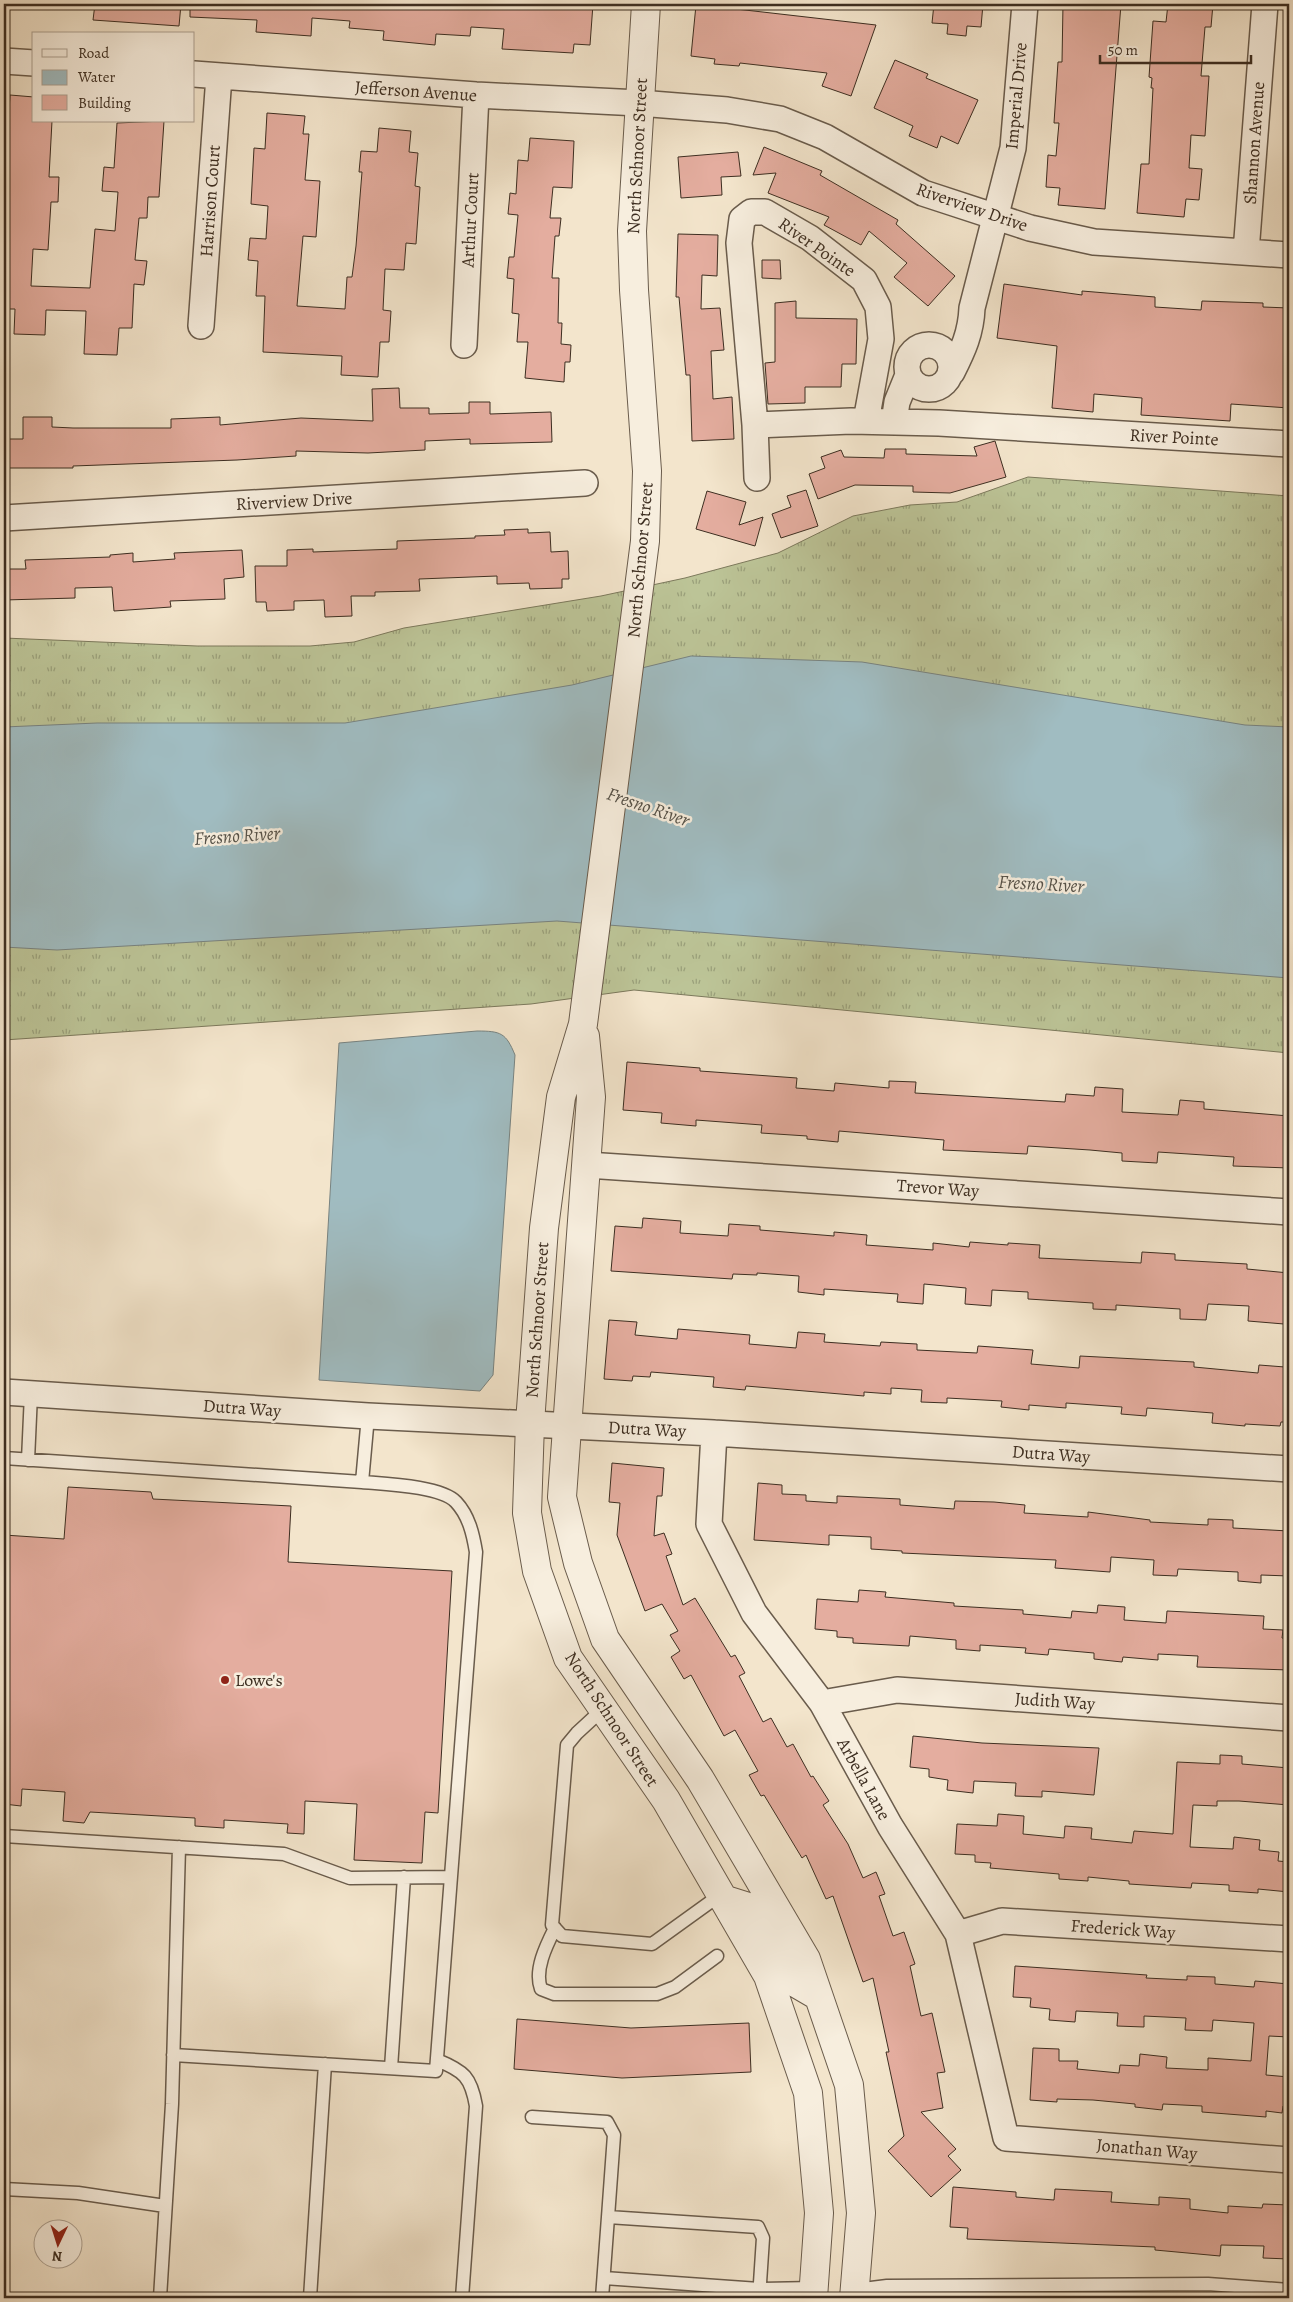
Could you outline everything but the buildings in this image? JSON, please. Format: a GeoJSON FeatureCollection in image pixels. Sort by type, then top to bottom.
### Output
{"type":"FeatureCollection","features":[{"type":"Feature","properties":{"kind":"street","name":"North Schnoor Street"},"geometry":{"type":"LineString","coordinates":[[646,4],[632,231],[634,290],[647,471],[645,541],[583,1024],[561,1097],[544,1228],[530,1423],[527,1513],[537,1571],[568,1658],[666,1800],[768,1976],[808,2093],[819,2213],[814,2293]]}},
{"type":"Feature","properties":{"kind":"street","name":"Imperial Drive"},"geometry":{"type":"LineString","coordinates":[[994,215],[1014,141],[1025,4]]}},
{"type":"Feature","properties":{"kind":"street","name":"Shannon Avenue"},"geometry":{"type":"LineString","coordinates":[[1246,252],[1264,4]]}},
{"type":"Feature","properties":{"kind":"street"},"geometry":{"type":"LineString","coordinates":[[4,61],[32,63]]}},
{"type":"Feature","properties":{"kind":"street","name":"Jefferson Avenue"},"geometry":{"type":"LineString","coordinates":[[195,74],[476,95],[639,102]]}},
{"type":"Feature","properties":{"kind":"street","name":"Harrison Court"},"geometry":{"type":"LineString","coordinates":[[201,326],[219,76]]}},
{"type":"Feature","properties":{"kind":"street","name":"Arthur Court"},"geometry":{"type":"LineString","coordinates":[[464,345],[476,95]]}},
{"type":"Feature","properties":{"kind":"street","name":"Riverview Drive"},"geometry":{"type":"LineString","coordinates":[[639,102],[727,110],[780,119],[825,137],[923,193],[1030,228],[1094,242],[1289,255]]}},
{"type":"Feature","properties":{"kind":"street","name":"River Pointe"},"geometry":{"type":"LineString","coordinates":[[757,478],[755,425],[739,243],[742,219],[751,212],[765,212],[810,238],[864,280],[878,307],[881,339],[866,421]]}},
{"type":"Feature","properties":{"kind":"street"},"geometry":{"type":"LineString","coordinates":[[908,375],[912,381],[924,389],[938,388],[948,378],[966,345],[971,326],[972,308],[994,215]]}},
{"type":"Feature","properties":{"kind":"street"},"geometry":{"type":"LineString","coordinates":[[939,346],[972,308]]}},
{"type":"Feature","properties":{"kind":"street"},"geometry":{"type":"LineString","coordinates":[[894,422],[898,402],[908,375],[907,360],[916,348],[923,345],[939,346],[950,356],[948,378],[939,423]]}},
{"type":"Feature","properties":{"kind":"street","name":"River Pointe"},"geometry":{"type":"LineString","coordinates":[[755,425],[866,421],[939,423],[1289,444]]}},
{"type":"Feature","properties":{"kind":"street","name":"Riverview Drive"},"geometry":{"type":"LineString","coordinates":[[4,518],[585,484]]}},
{"type":"Feature","properties":{"kind":"street","name":"North Schnoor Street"},"geometry":{"type":"LineString","coordinates":[[583,1024],[591,1097],[562,1497],[578,1563],[605,1639],[700,1779],[806,1959],[849,2085],[860,2213],[854,2294]]}},
{"type":"Feature","properties":{"kind":"street","name":"Trevor Way"},"geometry":{"type":"LineString","coordinates":[[587,1165],[1289,1212]]}},
{"type":"Feature","properties":{"kind":"street","name":"Dutra Way"},"geometry":{"type":"LineString","coordinates":[[4,1392],[368,1416],[714,1433],[1289,1470]]}},
{"type":"Feature","properties":{"kind":"street","name":"Arbella Lane"},"geometry":{"type":"LineString","coordinates":[[714,1433],[709,1524],[754,1613],[822,1703],[890,1826],[958,1934],[1006,2138]]}},
{"type":"Feature","properties":{"kind":"street","name":"Judith Way"},"geometry":{"type":"LineString","coordinates":[[822,1703],[897,1690],[1289,1718]]}},
{"type":"Feature","properties":{"kind":"street"},"geometry":{"type":"LineString","coordinates":[[722,1897],[758,1910],[794,1982],[818,1996]]}},
{"type":"Feature","properties":{"kind":"street","name":"Frederick Way"},"geometry":{"type":"LineString","coordinates":[[958,1934],[1002,1921],[1289,1939]]}},
{"type":"Feature","properties":{"kind":"street","name":"Jonathan Way"},"geometry":{"type":"LineString","coordinates":[[1006,2138],[1289,2160]]}},
{"type":"Feature","properties":{"kind":"street"},"geometry":{"type":"LineString","coordinates":[[814,2293],[854,2294]]}},
{"type":"Feature","properties":{"kind":"lane"},"geometry":{"type":"LineString","coordinates":[[28,1460],[31,1394]]}},
{"type":"Feature","properties":{"kind":"lane"},"geometry":{"type":"LineString","coordinates":[[362,1482],[368,1416]]}},
{"type":"Feature","properties":{"kind":"lane"},"geometry":{"type":"LineString","coordinates":[[4,1458],[362,1482],[438,1492],[455,1500],[474,1534],[476,1552],[436,2071],[173,2055]]}},
{"type":"Feature","properties":{"kind":"lane"},"geometry":{"type":"LineString","coordinates":[[603,1709],[577,1733],[567,1746],[552,1926],[562,1936],[652,1944],[722,1897]]}},
{"type":"Feature","properties":{"kind":"lane"},"geometry":{"type":"LineString","coordinates":[[4,1836],[284,1854],[350,1878],[451,1877]]}},
{"type":"Feature","properties":{"kind":"lane"},"geometry":{"type":"LineString","coordinates":[[160,2298],[173,2055],[179,1847]]}},
{"type":"Feature","properties":{"kind":"lane"},"geometry":{"type":"LineString","coordinates":[[391,2068],[404,1877]]}},
{"type":"Feature","properties":{"kind":"lane"},"geometry":{"type":"LineString","coordinates":[[555,1928],[547,1944],[538,1980],[541,1989],[554,1994],[657,1994],[675,1987],[718,1956]]}},
{"type":"Feature","properties":{"kind":"lane"},"geometry":{"type":"LineString","coordinates":[[437,2060],[461,2072],[472,2086],[476,2106],[462,2298]]}},
{"type":"Feature","properties":{"kind":"lane"},"geometry":{"type":"LineString","coordinates":[[310,2298],[325,2064]]}},
{"type":"Feature","properties":{"kind":"lane"},"geometry":{"type":"LineString","coordinates":[[532,2117],[608,2122],[614,2135],[602,2298]]}},
{"type":"Feature","properties":{"kind":"lane"},"geometry":{"type":"LineString","coordinates":[[4,2194],[4,2189],[78,2193],[165,2206]]}},
{"type":"Feature","properties":{"kind":"lane"},"geometry":{"type":"LineString","coordinates":[[608,2217],[758,2227],[763,2238],[759,2294]]}},
{"type":"Feature","properties":{"kind":"lane"},"geometry":{"type":"LineString","coordinates":[[604,2278],[759,2294],[814,2293]]}},
{"type":"Feature","properties":{"kind":"lane"},"geometry":{"type":"LineString","coordinates":[[854,2294],[887,2286],[1208,2284],[1289,2290]]}},
{"type":"Feature","properties":{"kind":"green space"},"geometry":{"type":"Polygon","coordinates":[[[1028,477],[1289,496],[1289,1053],[634,990],[531,1004],[4,1040],[4,638],[197,646],[310,646],[354,642],[404,628],[601,596],[685,578],[778,553],[853,516],[910,505],[957,502],[1028,477]]]}},
{"type":"Feature","properties":{"kind":"water","name":"Fresno River"},"geometry":{"type":"Polygon","coordinates":[[[691,656],[862,662],[1245,725],[1289,727],[1289,978],[557,921],[57,950],[4,947],[4,727],[97,723],[345,723],[572,685],[691,656]]]}},
{"type":"Feature","properties":{"kind":"water"},"geometry":{"type":"Polygon","coordinates":[[[477,1031],[502,1035],[509,1042],[515,1055],[493,1375],[480,1391],[319,1380],[339,1043],[477,1031]]]}},
{"type":"Feature","properties":{"kind":"place","name":"Lowe's"},"geometry":{"type":"Point","coordinates":[225,1680]}}]}
